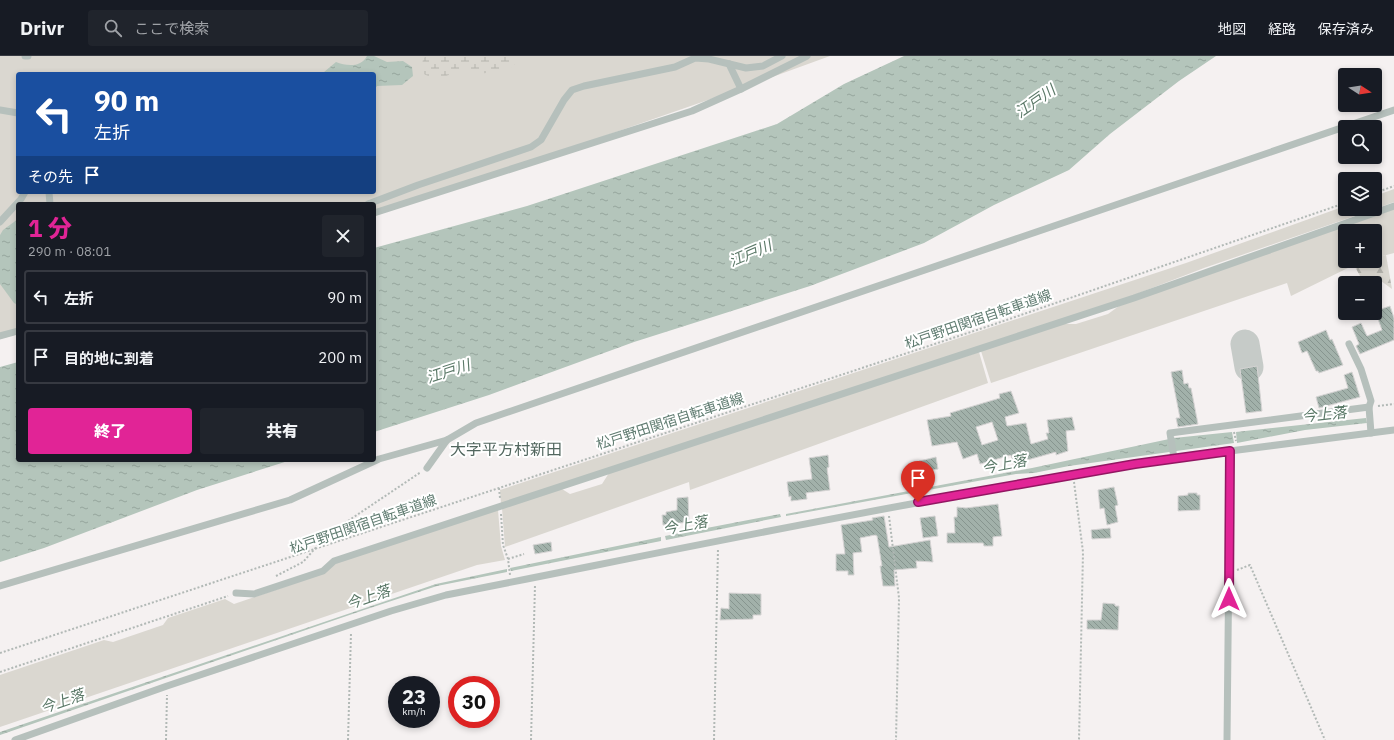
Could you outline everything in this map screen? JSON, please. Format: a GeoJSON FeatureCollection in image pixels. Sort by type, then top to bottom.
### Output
{"type":"FeatureCollection","features":[{"type":"Feature","properties":{"kind":"street"},"geometry":{"type":"LineString","coordinates":[[373,202],[418,185],[531,147],[540,140],[564,100],[572,90],[584,86],[675,67],[693,58],[720,59],[729,64],[746,68],[763,66],[782,56]]}},
{"type":"Feature","properties":{"kind":"street"},"geometry":{"type":"LineString","coordinates":[[376,212],[692,111],[741,89],[807,56]]}},
{"type":"Feature","properties":{"kind":"street"},"geometry":{"type":"LineString","coordinates":[[729,64],[741,89]]}},
{"type":"Feature","properties":{"kind":"street"},"geometry":{"type":"LineString","coordinates":[[0,110],[16,113]]}},
{"type":"Feature","properties":{"kind":"street"},"geometry":{"type":"LineString","coordinates":[[376,460],[447,440],[476,423],[1394,110]]}},
{"type":"Feature","properties":{"kind":"street"},"geometry":{"type":"LineString","coordinates":[[0,222],[16,205]]}},
{"type":"Feature","properties":{"kind":"street"},"geometry":{"type":"LineString","coordinates":[[236,593],[254,594],[323,571],[334,561],[1134,298],[1394,206]]}},
{"type":"Feature","properties":{"kind":"street"},"geometry":{"type":"LineString","coordinates":[[0,336],[16,332]]}},
{"type":"Feature","properties":{"kind":"street"},"geometry":{"type":"LineString","coordinates":[[1349,344],[1361,369],[1371,401],[1369,411],[1371,429]]}},
{"type":"Feature","properties":{"kind":"street"},"geometry":{"type":"LineString","coordinates":[[1174,457],[1170,434],[1234,425],[1369,411]]}},
{"type":"Feature","properties":{"kind":"street"},"geometry":{"type":"LineString","coordinates":[[15,740],[167,686],[351,624],[440,596],[888,508],[1174,457],[1233,451],[1371,429],[1394,430]]}},
{"type":"Feature","properties":{"kind":"street"},"geometry":{"type":"LineString","coordinates":[[427,468],[447,440]]}},
{"type":"Feature","properties":{"kind":"street"},"geometry":{"type":"LineString","coordinates":[[1227,740],[1229,573],[1233,451]]}},
{"type":"Feature","properties":{"kind":"street"},"geometry":{"type":"LineString","coordinates":[[0,586],[290,500],[372,462]]}},
{"type":"Feature","properties":{"kind":"path"},"geometry":{"type":"LineString","coordinates":[[1382,190],[1394,186]]}},
{"type":"Feature","properties":{"kind":"path","name":"松戸野田関宿自転車道線"},"geometry":{"type":"LineString","coordinates":[[0,654],[985,328],[1338,205]]}},
{"type":"Feature","properties":{"kind":"path"},"geometry":{"type":"LineString","coordinates":[[1369,411],[1394,404]]}},
{"type":"Feature","properties":{"kind":"path"},"geometry":{"type":"LineString","coordinates":[[1233,451],[1234,425]]}},
{"type":"Feature","properties":{"kind":"path"},"geometry":{"type":"LineString","coordinates":[[271,579],[303,562],[327,535],[427,468]]}},
{"type":"Feature","properties":{"kind":"path"},"geometry":{"type":"LineString","coordinates":[[1073,475],[1083,552],[1079,740]]}},
{"type":"Feature","properties":{"kind":"path"},"geometry":{"type":"LineString","coordinates":[[499,488],[503,546],[508,559],[510,577]]}},
{"type":"Feature","properties":{"kind":"path"},"geometry":{"type":"LineString","coordinates":[[888,508],[899,598],[896,740]]}},
{"type":"Feature","properties":{"kind":"path"},"geometry":{"type":"LineString","coordinates":[[714,740],[718,541]]}},
{"type":"Feature","properties":{"kind":"path"},"geometry":{"type":"LineString","coordinates":[[508,559],[524,554]]}},
{"type":"Feature","properties":{"kind":"path"},"geometry":{"type":"LineString","coordinates":[[1229,573],[1250,565],[1325,740]]}},
{"type":"Feature","properties":{"kind":"path"},"geometry":{"type":"LineString","coordinates":[[531,740],[535,577]]}},
{"type":"Feature","properties":{"kind":"path"},"geometry":{"type":"LineString","coordinates":[[0,672],[236,593]]}},
{"type":"Feature","properties":{"kind":"path"},"geometry":{"type":"LineString","coordinates":[[348,740],[351,624]]}},
{"type":"Feature","properties":{"kind":"path"},"geometry":{"type":"LineString","coordinates":[[166,740],[167,686]]}},
{"type":"Feature","properties":{"kind":"green space"},"geometry":{"type":"Polygon","coordinates":[[[0,56],[830,56],[376,215],[376,202],[16,202],[16,335],[0,339],[0,56]]]}},
{"type":"Feature","properties":{"kind":"green space"},"geometry":{"type":"Polygon","coordinates":[[[426,56],[524,56],[509,69],[480,74],[463,67],[447,76],[432,78],[421,72],[423,59],[426,56]]]}},
{"type":"Feature","properties":{"kind":"green space"},"geometry":{"type":"Polygon","coordinates":[[[1394,189],[1394,202],[1382,206],[1382,193],[1394,189]]]}},
{"type":"Feature","properties":{"kind":"green space"},"geometry":{"type":"Polygon","coordinates":[[[1338,209],[1338,216],[1355,216],[1204,268],[1126,298],[501,504],[500,490],[1186,263],[1338,209]]]}},
{"type":"Feature","properties":{"kind":"green space"},"geometry":{"type":"Polygon","coordinates":[[[1394,209],[1394,253],[1382,256],[1382,224],[1351,224],[1374,216],[1382,216],[1382,213],[1394,209]]]}},
{"type":"Feature","properties":{"kind":"green space"},"geometry":{"type":"Polygon","coordinates":[[[1338,229],[1338,268],[1348,268],[1291,296],[1287,283],[991,383],[981,351],[1062,324],[1076,324],[1108,314],[1119,306],[1338,229]]]}},
{"type":"Feature","properties":{"kind":"green space"},"geometry":{"type":"Polygon","coordinates":[[[1386,255],[1392,289],[1382,282],[1382,276],[1360,276],[1356,268],[1382,268],[1382,256],[1386,255]]]}},
{"type":"Feature","properties":{"kind":"green space"},"geometry":{"type":"Polygon","coordinates":[[[979,352],[988,383],[690,490],[689,482],[505,547],[502,508],[562,489],[570,494],[602,484],[609,473],[979,352]]]}},
{"type":"Feature","properties":{"kind":"green space"},"geometry":{"type":"Polygon","coordinates":[[[498,510],[501,546],[505,560],[477,565],[0,727],[0,675],[104,640],[113,642],[163,625],[168,618],[225,599],[234,604],[325,573],[335,563],[498,510]]]}},
{"type":"Feature","properties":{"kind":"water"},"geometry":{"type":"Polygon","coordinates":[[[367,56],[374,56],[387,62],[403,61],[412,67],[413,76],[402,85],[377,86],[376,87],[376,72],[324,72],[336,62],[353,65],[361,63],[367,56]]]}},
{"type":"Feature","properties":{"kind":"water","name":"江戸川"},"geometry":{"type":"Polygon","coordinates":[[[904,56],[1216,56],[1179,81],[1110,134],[1069,170],[994,205],[924,243],[810,286],[634,342],[489,395],[376,431],[376,247],[527,206],[777,124],[844,84],[904,56]]]}},
{"type":"Feature","properties":{"kind":"water"},"geometry":{"type":"Polygon","coordinates":[[[16,220],[16,304],[0,284],[0,235],[3,230],[16,220]]]}},
{"type":"Feature","properties":{"kind":"water"},"geometry":{"type":"Polygon","coordinates":[[[16,363],[16,462],[285,462],[197,490],[44,548],[0,562],[0,367],[16,363]]]}},
{"type":"Feature","properties":{"kind":"water"},"geometry":{"type":"Polygon","coordinates":[[[1366,418],[1367,423],[1305,430],[1237,443],[1236,432],[1366,418]]]}},
{"type":"Feature","properties":{"kind":"water"},"geometry":{"type":"Polygon","coordinates":[[[1232,432],[1234,443],[1069,466],[1034,473],[1016,474],[786,516],[786,514],[1032,468],[1174,438],[1232,432]]]}},
{"type":"Feature","properties":{"kind":"water"},"geometry":{"type":"Polygon","coordinates":[[[780,514],[781,517],[666,540],[665,536],[780,514]]]}},
{"type":"Feature","properties":{"kind":"water"},"geometry":{"type":"Polygon","coordinates":[[[661,537],[661,541],[511,571],[510,568],[661,537]]]}},
{"type":"Feature","properties":{"kind":"water"},"geometry":{"type":"Polygon","coordinates":[[[507,569],[507,572],[437,586],[0,735],[0,732],[436,584],[507,569]]]}},
{"type":"Feature","properties":{"kind":"building"},"geometry":{"type":"Polygon","coordinates":[[[1390,306],[1394,318],[1394,340],[1360,354],[1356,346],[1359,344],[1352,327],[1361,323],[1367,336],[1382,330],[1378,320],[1382,320],[1382,309],[1390,306]]]}},
{"type":"Feature","properties":{"kind":"building"},"geometry":{"type":"Polygon","coordinates":[[[1326,330],[1330,340],[1332,339],[1343,365],[1319,373],[1316,371],[1307,351],[1302,353],[1298,342],[1326,330]]]}},
{"type":"Feature","properties":{"kind":"building"},"geometry":{"type":"Polygon","coordinates":[[[1257,366],[1262,411],[1246,413],[1240,369],[1257,366]]]}},
{"type":"Feature","properties":{"kind":"building"},"geometry":{"type":"Polygon","coordinates":[[[1182,370],[1184,384],[1188,383],[1189,388],[1191,388],[1198,424],[1178,427],[1176,418],[1180,418],[1171,372],[1182,370]]]}},
{"type":"Feature","properties":{"kind":"building"},"geometry":{"type":"Polygon","coordinates":[[[1352,372],[1360,397],[1319,408],[1316,397],[1348,388],[1344,375],[1352,372]]]}},
{"type":"Feature","properties":{"kind":"building"},"geometry":{"type":"Polygon","coordinates":[[[1011,391],[1019,413],[1005,417],[1007,426],[1026,423],[1031,444],[1048,439],[1046,433],[1049,433],[1047,420],[1072,417],[1075,430],[1066,431],[1068,451],[1056,455],[1056,452],[1013,464],[1011,455],[980,464],[977,454],[963,459],[957,442],[932,446],[927,420],[951,416],[950,413],[1000,398],[999,394],[1011,391]],[[992,422],[976,427],[982,445],[998,440],[992,422]]]}},
{"type":"Feature","properties":{"kind":"building"},"geometry":{"type":"Polygon","coordinates":[[[828,455],[829,467],[827,468],[830,490],[806,493],[807,499],[791,501],[787,482],[812,479],[809,458],[828,455]]]}},
{"type":"Feature","properties":{"kind":"building"},"geometry":{"type":"Polygon","coordinates":[[[936,457],[938,469],[921,472],[919,461],[936,457]]]}},
{"type":"Feature","properties":{"kind":"building"},"geometry":{"type":"Polygon","coordinates":[[[1114,487],[1118,505],[1115,506],[1118,522],[1107,525],[1104,508],[1100,509],[1098,490],[1114,487]]]}},
{"type":"Feature","properties":{"kind":"building"},"geometry":{"type":"Polygon","coordinates":[[[1188,493],[1197,493],[1197,495],[1200,495],[1200,510],[1178,511],[1178,496],[1188,495],[1188,493]]]}},
{"type":"Feature","properties":{"kind":"building"},"geometry":{"type":"Polygon","coordinates":[[[688,497],[689,522],[663,525],[662,515],[666,515],[666,512],[677,510],[677,498],[688,497]]]}},
{"type":"Feature","properties":{"kind":"building"},"geometry":{"type":"Polygon","coordinates":[[[998,504],[1002,536],[993,537],[993,546],[984,546],[983,543],[947,543],[947,533],[955,533],[954,517],[957,517],[957,507],[966,508],[998,504]]]}},
{"type":"Feature","properties":{"kind":"building"},"geometry":{"type":"Polygon","coordinates":[[[884,516],[889,547],[930,540],[933,562],[916,561],[917,568],[894,570],[895,586],[883,586],[880,566],[882,566],[877,536],[875,535],[860,538],[862,552],[853,553],[854,575],[848,575],[848,571],[836,571],[836,554],[845,554],[841,525],[873,520],[872,518],[884,516]]]}},
{"type":"Feature","properties":{"kind":"building"},"geometry":{"type":"Polygon","coordinates":[[[935,516],[938,536],[923,538],[920,518],[935,516]]]}},
{"type":"Feature","properties":{"kind":"building"},"geometry":{"type":"Polygon","coordinates":[[[1110,528],[1111,538],[1092,539],[1091,530],[1110,528]]]}},
{"type":"Feature","properties":{"kind":"building"},"geometry":{"type":"Polygon","coordinates":[[[551,542],[552,551],[535,554],[533,545],[551,542]]]}},
{"type":"Feature","properties":{"kind":"building"},"geometry":{"type":"Polygon","coordinates":[[[729,593],[761,594],[761,615],[753,615],[753,619],[720,620],[721,608],[729,609],[729,593]]]}},
{"type":"Feature","properties":{"kind":"building"},"geometry":{"type":"Polygon","coordinates":[[[1103,603],[1115,604],[1115,606],[1119,606],[1118,630],[1087,629],[1087,620],[1101,620],[1103,603]]]}},
{"type":"Feature","properties":{"kind":"taxiway"},"geometry":{"type":"LineString","coordinates":[[1245,344],[1249,367]]}},
{"type":"Feature","properties":{"kind":"district","name":"大字平方村新田"},"geometry":{"type":"Point","coordinates":[506,449]}},
{"type":"Feature","properties":{"kind":"route"},"geometry":{"type":"LineString","coordinates":[[918,502],[1135,464],[1230,451],[1229,599]]}},
{"type":"Feature","properties":{"kind":"water label","name":"今上落"},"geometry":{"type":"Point","coordinates":[1324,414]}},
{"type":"Feature","properties":{"kind":"water label","name":"今上落"},"geometry":{"type":"Point","coordinates":[1004,464]}},
{"type":"Feature","properties":{"kind":"water label","name":"今上落"},"geometry":{"type":"Point","coordinates":[685,525]}},
{"type":"Feature","properties":{"kind":"water label","name":"今上落"},"geometry":{"type":"Point","coordinates":[368,597]}},
{"type":"Feature","properties":{"kind":"water label","name":"今上落"},"geometry":{"type":"Point","coordinates":[62,701]}}]}
